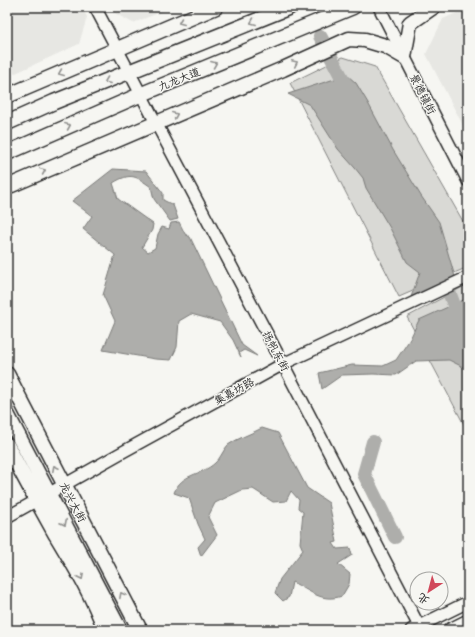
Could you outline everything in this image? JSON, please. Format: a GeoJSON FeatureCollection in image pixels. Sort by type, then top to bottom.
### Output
{"type":"FeatureCollection","features":[{"type":"Feature","properties":{"kind":"main road"},"geometry":{"type":"LineString","coordinates":[[7,96],[216,7]]}},
{"type":"Feature","properties":{"kind":"main road"},"geometry":{"type":"LineString","coordinates":[[7,123],[54,102],[290,7]]}},
{"type":"Feature","properties":{"kind":"main road","name":"九龙大道"},"geometry":{"type":"LineString","coordinates":[[7,153],[142,94],[353,7]]}},
{"type":"Feature","properties":{"kind":"main road"},"geometry":{"type":"LineString","coordinates":[[7,186],[283,69],[349,39],[365,40],[385,46],[404,57],[410,23],[433,7]]}},
{"type":"Feature","properties":{"kind":"main road","name":"龙兴大街"},"geometry":{"type":"LineString","coordinates":[[7,374],[140,630]]}},
{"type":"Feature","properties":{"kind":"main road","name":"龙兴大街"},"geometry":{"type":"LineString","coordinates":[[7,414],[43,497],[120,630]]}},
{"type":"Feature","properties":{"kind":"main road"},"geometry":{"type":"LineString","coordinates":[[7,445],[43,497],[56,535],[71,559],[100,615],[106,630]]}},
{"type":"Feature","properties":{"kind":"street","name":"扬帆东街"},"geometry":{"type":"LineString","coordinates":[[95,7],[283,364],[417,629]]}},
{"type":"Feature","properties":{"kind":"street","name":"景德镇街"},"geometry":{"type":"LineString","coordinates":[[379,7],[468,181]]}},
{"type":"Feature","properties":{"kind":"street","name":"集嘉坊路"},"geometry":{"type":"LineString","coordinates":[[7,517],[283,364],[468,276]]}},
{"type":"Feature","properties":{"kind":"street"},"geometry":{"type":"LineString","coordinates":[[417,629],[468,602]]}},
{"type":"Feature","properties":{"kind":"street"},"geometry":{"type":"LineString","coordinates":[[448,630],[468,620]]}},
{"type":"Feature","properties":{"kind":"shaded area"},"geometry":{"type":"Polygon","coordinates":[[[7,7],[82,7],[87,17],[79,44],[7,77],[7,7]]]}},
{"type":"Feature","properties":{"kind":"shaded area"},"geometry":{"type":"Polygon","coordinates":[[[108,7],[174,7],[133,23],[109,10],[108,7]]]}},
{"type":"Feature","properties":{"kind":"shaded area"},"geometry":{"type":"Polygon","coordinates":[[[468,8],[468,135],[426,54],[443,19],[468,8]]]}},
{"type":"Feature","properties":{"kind":"shaded area"},"geometry":{"type":"Polygon","coordinates":[[[343,57],[375,67],[468,230],[468,267],[399,297],[290,83],[343,57]]]}},
{"type":"Feature","properties":{"kind":"shaded area"},"geometry":{"type":"Polygon","coordinates":[[[347,75],[356,83],[393,150],[439,222],[455,277],[411,297],[420,272],[407,262],[390,228],[366,188],[363,178],[338,149],[310,105],[288,94],[347,75]]]}},
{"type":"Feature","properties":{"kind":"shaded area"},"geometry":{"type":"Polygon","coordinates":[[[113,169],[146,171],[163,193],[163,200],[173,205],[178,219],[170,221],[154,199],[151,187],[141,180],[133,177],[124,177],[113,183],[118,199],[153,224],[152,230],[142,247],[148,252],[155,248],[158,234],[162,227],[169,229],[171,223],[179,222],[185,234],[190,237],[242,345],[257,356],[244,350],[239,353],[233,340],[220,322],[191,314],[179,321],[177,347],[171,360],[155,359],[103,350],[115,321],[103,295],[115,255],[83,229],[92,216],[72,201],[113,169]]]}},
{"type":"Feature","properties":{"kind":"shaded area"},"geometry":{"type":"Polygon","coordinates":[[[468,284],[468,432],[407,317],[468,284]]]}},
{"type":"Feature","properties":{"kind":"shaded area"},"geometry":{"type":"Polygon","coordinates":[[[468,298],[468,371],[467,369],[449,360],[416,361],[396,375],[342,375],[322,389],[319,373],[352,365],[383,366],[396,360],[410,339],[419,320],[468,298]]]}},
{"type":"Feature","properties":{"kind":"shaded area"},"geometry":{"type":"Polygon","coordinates":[[[262,428],[278,433],[307,488],[329,503],[337,542],[333,543],[337,549],[350,548],[352,555],[338,564],[350,574],[349,584],[342,596],[335,598],[322,597],[292,582],[289,597],[283,601],[275,593],[280,579],[303,550],[300,543],[303,512],[298,508],[299,500],[291,491],[286,501],[273,502],[253,489],[242,490],[215,503],[208,517],[217,535],[201,556],[198,547],[205,539],[189,498],[174,493],[181,482],[186,478],[210,467],[215,463],[228,445],[262,428]]]}},
{"type":"Feature","properties":{"kind":"waterway"},"geometry":{"type":"LineString","coordinates":[[320,36],[325,45]]}},
{"type":"Feature","properties":{"kind":"waterway"},"geometry":{"type":"LineString","coordinates":[[329,53],[350,93]]}},
{"type":"Feature","properties":{"kind":"waterway"},"geometry":{"type":"LineString","coordinates":[[449,292],[468,342]]}},
{"type":"Feature","properties":{"kind":"waterway"},"geometry":{"type":"LineString","coordinates":[[373,442],[364,474],[395,537]]}}]}
